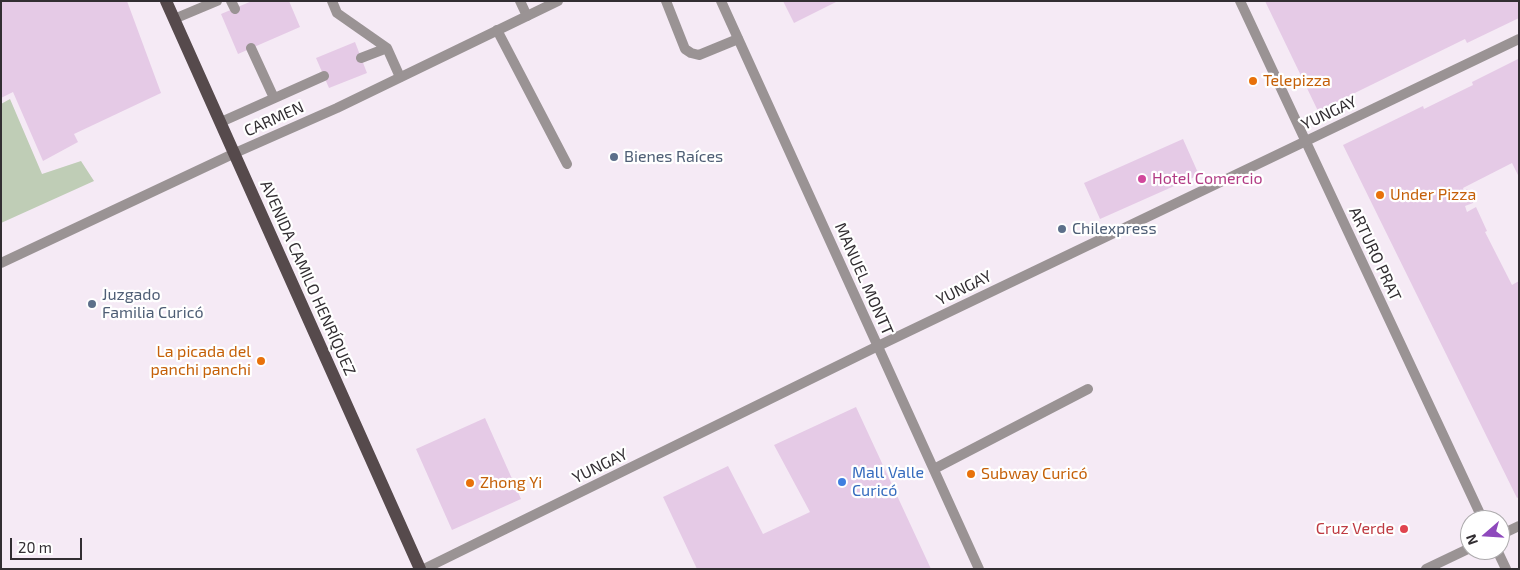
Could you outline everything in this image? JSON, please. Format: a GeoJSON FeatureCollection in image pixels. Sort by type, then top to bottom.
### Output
{"type":"FeatureCollection","features":[{"type":"Feature","properties":{"kind":"main road","name":"AVENIDA CAMILO HENRÍQUEZ"},"geometry":{"type":"LineString","coordinates":[[166,1],[420,569]]}},
{"type":"Feature","properties":{"kind":"street"},"geometry":{"type":"LineString","coordinates":[[174,19],[217,1]]}},
{"type":"Feature","properties":{"kind":"street"},"geometry":{"type":"LineString","coordinates":[[332,1],[337,13],[386,48],[400,77]]}},
{"type":"Feature","properties":{"kind":"street"},"geometry":{"type":"LineString","coordinates":[[520,1],[527,16]]}},
{"type":"Feature","properties":{"kind":"street","name":"CARMEN"},"geometry":{"type":"LineString","coordinates":[[1,263],[235,153],[337,108],[558,1]]}},
{"type":"Feature","properties":{"kind":"street"},"geometry":{"type":"LineString","coordinates":[[666,1],[685,49],[691,54],[698,55],[738,39]]}},
{"type":"Feature","properties":{"kind":"street","name":"MANUEL MONTT"},"geometry":{"type":"LineString","coordinates":[[721,1],[979,569]]}},
{"type":"Feature","properties":{"kind":"street","name":"ARTURO PRAT"},"geometry":{"type":"LineString","coordinates":[[1240,1],[1478,510]]}},
{"type":"Feature","properties":{"kind":"street"},"geometry":{"type":"LineString","coordinates":[[497,30],[567,164]]}},
{"type":"Feature","properties":{"kind":"street","name":"YUNGAY"},"geometry":{"type":"LineString","coordinates":[[424,569],[878,346],[1519,39]]}},
{"type":"Feature","properties":{"kind":"street"},"geometry":{"type":"LineString","coordinates":[[251,48],[274,98]]}},
{"type":"Feature","properties":{"kind":"street"},"geometry":{"type":"LineString","coordinates":[[362,58],[386,48]]}},
{"type":"Feature","properties":{"kind":"street"},"geometry":{"type":"LineString","coordinates":[[221,122],[324,76]]}},
{"type":"Feature","properties":{"kind":"street"},"geometry":{"type":"LineString","coordinates":[[934,469],[1088,389]]}},
{"type":"Feature","properties":{"kind":"street"},"geometry":{"type":"LineString","coordinates":[[1426,569],[1460,553]]}},
{"type":"Feature","properties":{"kind":"green space"},"geometry":{"type":"Polygon","coordinates":[[[10,99],[42,174],[81,161],[94,181],[1,223],[1,104],[10,99]]]}},
{"type":"Feature","properties":{"kind":"building"},"geometry":{"type":"Polygon","coordinates":[[[1,1],[127,1],[161,93],[74,134],[78,142],[43,161],[13,92],[1,98],[1,1]]]}},
{"type":"Feature","properties":{"kind":"building"},"geometry":{"type":"Polygon","coordinates":[[[252,1],[289,1],[300,27],[238,54],[221,14],[252,1]]]}},
{"type":"Feature","properties":{"kind":"building"},"geometry":{"type":"Polygon","coordinates":[[[783,1],[838,1],[794,23],[783,1]]]}},
{"type":"Feature","properties":{"kind":"building"},"geometry":{"type":"Polygon","coordinates":[[[1265,1],[1519,1],[1519,18],[1467,43],[1465,39],[1318,111],[1265,1]]]}},
{"type":"Feature","properties":{"kind":"building"},"geometry":{"type":"Polygon","coordinates":[[[355,42],[367,73],[329,88],[316,58],[355,42]]]}},
{"type":"Feature","properties":{"kind":"building"},"geometry":{"type":"Polygon","coordinates":[[[1518,59],[1519,177],[1512,163],[1463,188],[1464,191],[1467,189],[1473,203],[1465,206],[1467,212],[1476,207],[1487,231],[1485,232],[1512,285],[1519,281],[1519,497],[1517,498],[1343,145],[1423,106],[1424,109],[1473,85],[1472,82],[1518,59]]]}},
{"type":"Feature","properties":{"kind":"building","name":"Hotel Comercio"},"geometry":{"type":"Polygon","coordinates":[[[1183,139],[1199,175],[1100,219],[1084,183],[1183,139]]]}},
{"type":"Feature","properties":{"kind":"building","name":"Mall Valle Curicó"},"geometry":{"type":"Polygon","coordinates":[[[856,407],[931,569],[697,569],[663,497],[728,466],[763,534],[810,512],[774,445],[856,407]]]}},
{"type":"Feature","properties":{"kind":"building"},"geometry":{"type":"Polygon","coordinates":[[[485,418],[521,499],[452,530],[416,449],[485,418]]]}},
{"type":"Feature","properties":{"kind":"place","name":"Telepizza"},"geometry":{"type":"Point","coordinates":[1253,81]}},
{"type":"Feature","properties":{"kind":"place","name":"Bienes Raíces"},"geometry":{"type":"Point","coordinates":[614,157]}},
{"type":"Feature","properties":{"kind":"place","name":"Hotel Comercio"},"geometry":{"type":"Point","coordinates":[1142,179]}},
{"type":"Feature","properties":{"kind":"place","name":"Under Pizza"},"geometry":{"type":"Point","coordinates":[1380,195]}},
{"type":"Feature","properties":{"kind":"place","name":"Chilexpress"},"geometry":{"type":"Point","coordinates":[1062,229]}},
{"type":"Feature","properties":{"kind":"place","name":"Juzgado Familia Curicó"},"geometry":{"type":"Point","coordinates":[92,304]}},
{"type":"Feature","properties":{"kind":"place","name":"La picada del panchi panchi"},"geometry":{"type":"Point","coordinates":[261,361]}},
{"type":"Feature","properties":{"kind":"place","name":"Subway Curicó"},"geometry":{"type":"Point","coordinates":[971,474]}},
{"type":"Feature","properties":{"kind":"place","name":"Mall Valle Curicó"},"geometry":{"type":"Point","coordinates":[842,482]}},
{"type":"Feature","properties":{"kind":"place","name":"Zhong Yi"},"geometry":{"type":"Point","coordinates":[470,483]}},
{"type":"Feature","properties":{"kind":"place","name":"Cruz Verde"},"geometry":{"type":"Point","coordinates":[1404,529]}}]}
